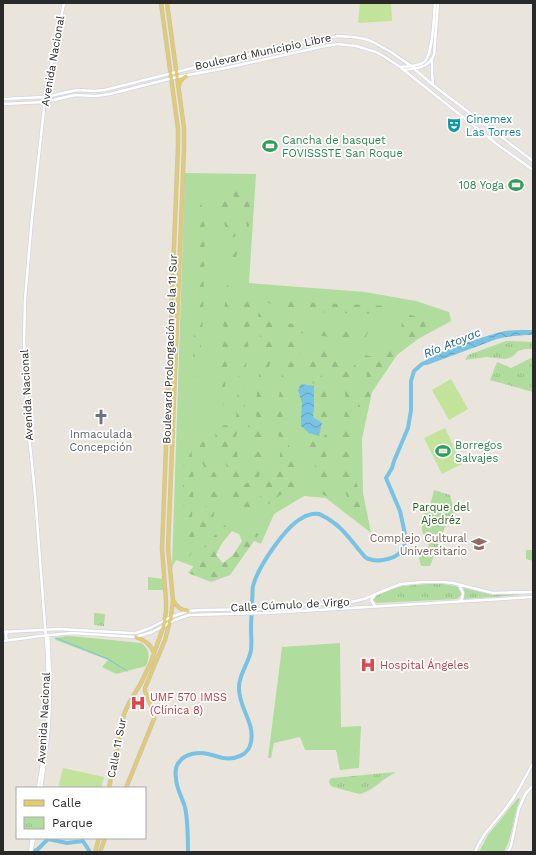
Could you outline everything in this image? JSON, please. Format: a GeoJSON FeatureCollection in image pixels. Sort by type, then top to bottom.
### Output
{"type":"FeatureCollection","features":[{"type":"Feature","properties":{"kind":"main road","name":"Avenida Nacional"},"geometry":{"type":"LineString","coordinates":[[40,787],[47,722],[47,635],[28,425],[24,343],[25,299],[45,97],[49,71],[64,3]]}},
{"type":"Feature","properties":{"kind":"main road","name":"Boulevard Prolongación de la 11 Sur"},"geometry":{"type":"LineString","coordinates":[[161,3],[178,129],[162,548],[166,601],[165,620]]}},
{"type":"Feature","properties":{"kind":"main road","name":"Boulevard Prolongación de la 11 Sur"},"geometry":{"type":"LineString","coordinates":[[167,3],[184,128],[168,548],[173,600],[172,617]]}},
{"type":"Feature","properties":{"kind":"main road"},"geometry":{"type":"LineString","coordinates":[[400,67],[423,63],[428,58],[435,3]]}},
{"type":"Feature","properties":{"kind":"main road"},"geometry":{"type":"LineString","coordinates":[[403,70],[424,66],[432,59],[434,55],[438,3]]}},
{"type":"Feature","properties":{"kind":"main road","name":"Boulevard Municipio Libre"},"geometry":{"type":"LineString","coordinates":[[3,99],[45,97],[77,90],[105,90],[295,44],[338,36],[353,37],[373,42],[391,52],[533,161]]}},
{"type":"Feature","properties":{"kind":"main road","name":"Boulevard Municipio Libre"},"geometry":{"type":"LineString","coordinates":[[3,104],[45,102],[75,95],[102,95],[177,77],[338,44],[356,46],[376,52],[400,67],[498,145],[533,170]]}},
{"type":"Feature","properties":{"kind":"main road"},"geometry":{"type":"LineString","coordinates":[[432,59],[433,85]]}},
{"type":"Feature","properties":{"kind":"main road"},"geometry":{"type":"LineString","coordinates":[[178,91],[180,83],[186,76]]}},
{"type":"Feature","properties":{"kind":"main road","name":"Calle Cúmulo de Virgo"},"geometry":{"type":"LineString","coordinates":[[3,632],[71,629],[136,633],[188,611],[267,608],[359,601],[401,584],[423,582],[443,582],[493,593],[533,592]]}},
{"type":"Feature","properties":{"kind":"main road"},"geometry":{"type":"LineString","coordinates":[[458,601],[462,599],[463,595],[459,585]]}},
{"type":"Feature","properties":{"kind":"main road"},"geometry":{"type":"LineString","coordinates":[[509,599],[518,597],[520,592]]}},
{"type":"Feature","properties":{"kind":"main road"},"geometry":{"type":"LineString","coordinates":[[523,598],[524,594],[533,592]]}},
{"type":"Feature","properties":{"kind":"main road"},"geometry":{"type":"LineString","coordinates":[[375,607],[371,600],[377,593]]}},
{"type":"Feature","properties":{"kind":"main road","name":"Calle Cúmulo de Virgo"},"geometry":{"type":"LineString","coordinates":[[136,637],[152,632],[164,625],[189,615],[267,613],[533,597]]}},
{"type":"Feature","properties":{"kind":"main road"},"geometry":{"type":"LineString","coordinates":[[173,600],[178,608],[188,611]]}},
{"type":"Feature","properties":{"kind":"main road"},"geometry":{"type":"LineString","coordinates":[[330,609],[331,605],[339,603]]}},
{"type":"Feature","properties":{"kind":"main road","name":"Calle 11 Sur"},"geometry":{"type":"LineString","coordinates":[[126,787],[154,719],[154,713],[145,688],[156,664],[172,617]]}},
{"type":"Feature","properties":{"kind":"main road","name":"Calle 11 Sur"},"geometry":{"type":"LineString","coordinates":[[109,787],[124,714],[128,703],[141,683],[160,639],[165,620]]}},
{"type":"Feature","properties":{"kind":"main road"},"geometry":{"type":"LineString","coordinates":[[7,631],[6,635],[8,641]]}},
{"type":"Feature","properties":{"kind":"main road"},"geometry":{"type":"LineString","coordinates":[[3,641],[72,633],[136,637],[149,644],[154,653]]}},
{"type":"Feature","properties":{"kind":"main road"},"geometry":{"type":"LineString","coordinates":[[160,639],[165,640]]}},
{"type":"Feature","properties":{"kind":"main road"},"geometry":{"type":"LineString","coordinates":[[475,852],[484,834],[509,805],[533,763]]}},
{"type":"Feature","properties":{"kind":"main road"},"geometry":{"type":"LineString","coordinates":[[508,852],[511,846],[519,808],[526,793],[533,786]]}},
{"type":"Feature","properties":{"kind":"main road"},"geometry":{"type":"LineString","coordinates":[[31,851],[33,839]]}},
{"type":"Feature","properties":{"kind":"main road"},"geometry":{"type":"LineString","coordinates":[[95,852],[99,839]]}},
{"type":"Feature","properties":{"kind":"main road"},"geometry":{"type":"LineString","coordinates":[[100,852],[105,839]]}},
{"type":"Feature","properties":{"kind":"green space"},"geometry":{"type":"Polygon","coordinates":[[[360,3],[391,3],[392,21],[358,23],[360,3]]]}},
{"type":"Feature","properties":{"kind":"green space"},"geometry":{"type":"Polygon","coordinates":[[[185,173],[256,174],[249,283],[365,292],[416,301],[449,312],[451,321],[418,339],[397,355],[372,392],[362,439],[363,493],[371,533],[326,498],[304,496],[274,514],[261,544],[232,531],[213,554],[198,568],[176,560],[172,567],[185,173]]]}},
{"type":"Feature","properties":{"kind":"green space"},"geometry":{"type":"Polygon","coordinates":[[[231,184],[244,192],[250,203],[248,242],[246,217],[233,195],[231,184]]]}},
{"type":"Feature","properties":{"kind":"green space"},"geometry":{"type":"Polygon","coordinates":[[[199,187],[205,228],[203,318],[199,373],[200,384],[195,382],[193,351],[196,304],[197,233],[195,205],[199,187]]]}},
{"type":"Feature","properties":{"kind":"green space"},"geometry":{"type":"Polygon","coordinates":[[[219,197],[226,198],[234,224],[237,252],[231,287],[233,306],[223,408],[221,372],[229,245],[219,197]]]}},
{"type":"Feature","properties":{"kind":"green space"},"geometry":{"type":"Polygon","coordinates":[[[235,289],[252,289],[248,349],[244,381],[245,414],[241,425],[236,420],[243,296],[235,289]]]}},
{"type":"Feature","properties":{"kind":"green space"},"geometry":{"type":"Polygon","coordinates":[[[258,298],[282,298],[316,303],[389,306],[387,314],[317,312],[277,306],[258,298]]]}},
{"type":"Feature","properties":{"kind":"green space"},"geometry":{"type":"Polygon","coordinates":[[[259,310],[275,320],[310,328],[368,332],[365,339],[337,338],[272,329],[275,337],[262,403],[261,413],[264,419],[263,425],[257,419],[255,410],[262,351],[258,318],[259,310]]]}},
{"type":"Feature","properties":{"kind":"green space"},"geometry":{"type":"Polygon","coordinates":[[[404,313],[424,320],[426,328],[406,344],[401,336],[402,319],[404,313]]]}},
{"type":"Feature","properties":{"kind":"green space"},"geometry":{"type":"Polygon","coordinates":[[[298,339],[303,349],[289,375],[282,422],[300,481],[301,492],[292,492],[280,495],[271,503],[263,505],[260,497],[279,460],[281,449],[276,420],[288,340],[298,339]]]}},
{"type":"Feature","properties":{"kind":"green space"},"geometry":{"type":"Polygon","coordinates":[[[506,341],[533,342],[533,349],[518,351],[512,357],[505,359],[486,357],[465,360],[468,355],[506,341]]]}},
{"type":"Feature","properties":{"kind":"green space"},"geometry":{"type":"Polygon","coordinates":[[[309,347],[325,351],[356,365],[352,374],[353,417],[349,463],[362,498],[366,523],[355,512],[347,497],[339,470],[346,403],[344,384],[331,366],[321,372],[328,406],[328,420],[326,426],[317,414],[319,403],[317,386],[306,378],[309,347]]]}},
{"type":"Feature","properties":{"kind":"green space"},"geometry":{"type":"Polygon","coordinates":[[[388,350],[398,350],[387,370],[371,391],[367,409],[361,421],[357,409],[367,377],[364,355],[377,357],[388,350]]]}},
{"type":"Feature","properties":{"kind":"green space"},"geometry":{"type":"Polygon","coordinates":[[[533,358],[533,392],[490,380],[497,362],[511,368],[533,358]]]}},
{"type":"Feature","properties":{"kind":"green space"},"geometry":{"type":"Polygon","coordinates":[[[451,379],[468,409],[449,420],[432,390],[451,379]]]}},
{"type":"Feature","properties":{"kind":"green space"},"geometry":{"type":"Polygon","coordinates":[[[225,425],[240,430],[236,435],[239,476],[244,485],[250,481],[250,471],[257,441],[248,431],[248,425],[267,436],[261,455],[261,471],[253,491],[251,509],[245,519],[235,504],[231,493],[225,457],[215,441],[216,429],[225,425]]]}},
{"type":"Feature","properties":{"kind":"green space","name":"Borregos Salvajes"},"geometry":{"type":"Polygon","coordinates":[[[445,428],[462,464],[442,474],[424,438],[445,428]]]}},
{"type":"Feature","properties":{"kind":"green space"},"geometry":{"type":"Polygon","coordinates":[[[205,431],[205,450],[218,480],[217,502],[212,522],[198,546],[196,537],[204,516],[208,492],[206,473],[200,455],[200,438],[205,431]]]}},
{"type":"Feature","properties":{"kind":"green space"},"geometry":{"type":"Polygon","coordinates":[[[327,432],[327,468],[330,488],[342,504],[320,493],[306,493],[321,485],[307,439],[315,440],[323,438],[327,432]]]}},
{"type":"Feature","properties":{"kind":"green space"},"geometry":{"type":"Polygon","coordinates":[[[191,446],[194,482],[192,517],[195,544],[190,556],[182,560],[176,558],[184,550],[187,540],[184,518],[184,455],[191,446]]]}},
{"type":"Feature","properties":{"kind":"green space","name":"Parque del Ajedréz"},"geometry":{"type":"Polygon","coordinates":[[[434,490],[450,495],[456,518],[445,527],[430,566],[421,566],[419,558],[429,546],[422,531],[421,518],[430,506],[434,490]]]}},
{"type":"Feature","properties":{"kind":"green space"},"geometry":{"type":"Polygon","coordinates":[[[225,525],[227,533],[216,555],[223,563],[233,555],[242,541],[238,531],[245,528],[259,534],[230,575],[211,582],[188,573],[193,567],[202,549],[225,525]]]}},
{"type":"Feature","properties":{"kind":"green space"},"geometry":{"type":"Polygon","coordinates":[[[526,550],[533,550],[533,561],[526,559],[526,550]]]}},
{"type":"Feature","properties":{"kind":"green space"},"geometry":{"type":"Polygon","coordinates":[[[148,577],[163,579],[164,590],[148,590],[148,577]]]}},
{"type":"Feature","properties":{"kind":"green space"},"geometry":{"type":"Polygon","coordinates":[[[440,583],[458,587],[461,591],[461,595],[457,599],[377,603],[373,598],[387,590],[403,586],[440,583]]]}},
{"type":"Feature","properties":{"kind":"green space"},"geometry":{"type":"Polygon","coordinates":[[[464,588],[489,594],[519,595],[463,599],[464,588]]]}},
{"type":"Feature","properties":{"kind":"green space"},"geometry":{"type":"Polygon","coordinates":[[[94,613],[105,614],[104,626],[94,625],[94,613]]]}},
{"type":"Feature","properties":{"kind":"green space"},"geometry":{"type":"Polygon","coordinates":[[[67,636],[141,643],[148,650],[149,656],[146,666],[116,674],[102,667],[108,660],[54,638],[67,636]]]}},
{"type":"Feature","properties":{"kind":"green space"},"geometry":{"type":"Polygon","coordinates":[[[340,643],[341,727],[361,726],[359,768],[340,770],[336,750],[305,750],[300,737],[274,743],[271,758],[268,758],[282,647],[340,643]]]}},
{"type":"Feature","properties":{"kind":"green space"},"geometry":{"type":"Polygon","coordinates":[[[63,768],[104,777],[101,787],[58,787],[63,768]]]}},
{"type":"Feature","properties":{"kind":"green space"},"geometry":{"type":"Polygon","coordinates":[[[396,772],[368,791],[359,794],[333,787],[329,782],[332,778],[396,772]]]}},
{"type":"Feature","properties":{"kind":"green space"},"geometry":{"type":"Polygon","coordinates":[[[518,798],[520,799],[504,852],[479,852],[488,835],[518,798]]]}},
{"type":"Feature","properties":{"kind":"water"},"geometry":{"type":"Polygon","coordinates":[[[533,330],[533,335],[497,339],[427,365],[422,364],[447,350],[487,336],[505,331],[533,330]]]}},
{"type":"Feature","properties":{"kind":"water"},"geometry":{"type":"Polygon","coordinates":[[[301,384],[314,386],[313,417],[322,423],[319,436],[309,433],[301,426],[302,403],[298,390],[301,384]]]}},
{"type":"Feature","properties":{"kind":"waterway","name":"Río Atoyac"},"geometry":{"type":"LineString","coordinates":[[188,852],[187,818],[185,807],[176,782],[177,767],[183,758],[189,755],[204,753],[223,758],[232,758],[241,756],[250,747],[252,735],[251,728],[239,694],[239,682],[251,650],[253,586],[260,569],[280,538],[302,518],[312,514],[320,514],[338,526],[365,557],[370,559],[378,561],[388,559],[397,555],[405,545],[405,534],[400,511],[386,478],[392,468],[408,428],[411,410],[411,381],[414,371],[422,364],[427,362]]}},
{"type":"Feature","properties":{"kind":"waterway"},"geometry":{"type":"LineString","coordinates":[[56,638],[108,659],[127,671]]}},
{"type":"Feature","properties":{"kind":"waterway","name":"Río Atoyac"},"geometry":{"type":"LineString","coordinates":[[33,852],[48,839],[67,843],[83,841],[90,852]]}},
{"type":"Feature","properties":{"kind":"place","name":"Cinemex Las Torres"},"geometry":{"type":"Point","coordinates":[454,125]}},
{"type":"Feature","properties":{"kind":"place","name":"Cancha de basquet FOVISSSTE San Roque"},"geometry":{"type":"Point","coordinates":[270,146]}},
{"type":"Feature","properties":{"kind":"place","name":"108 Yoga"},"geometry":{"type":"Point","coordinates":[516,185]}},
{"type":"Feature","properties":{"kind":"place","name":"Inmaculada Concepción"},"geometry":{"type":"Point","coordinates":[101,417]}},
{"type":"Feature","properties":{"kind":"place","name":"Borregos Salvajes"},"geometry":{"type":"Point","coordinates":[443,451]}},
{"type":"Feature","properties":{"kind":"place","name":"Complejo Cultural Universitario"},"geometry":{"type":"Point","coordinates":[479,544]}},
{"type":"Feature","properties":{"kind":"place","name":"Hospital Ángeles"},"geometry":{"type":"Point","coordinates":[368,665]}},
{"type":"Feature","properties":{"kind":"place","name":"UMF 570 IMSS (Clínica 8)"},"geometry":{"type":"Point","coordinates":[138,703]}}]}
